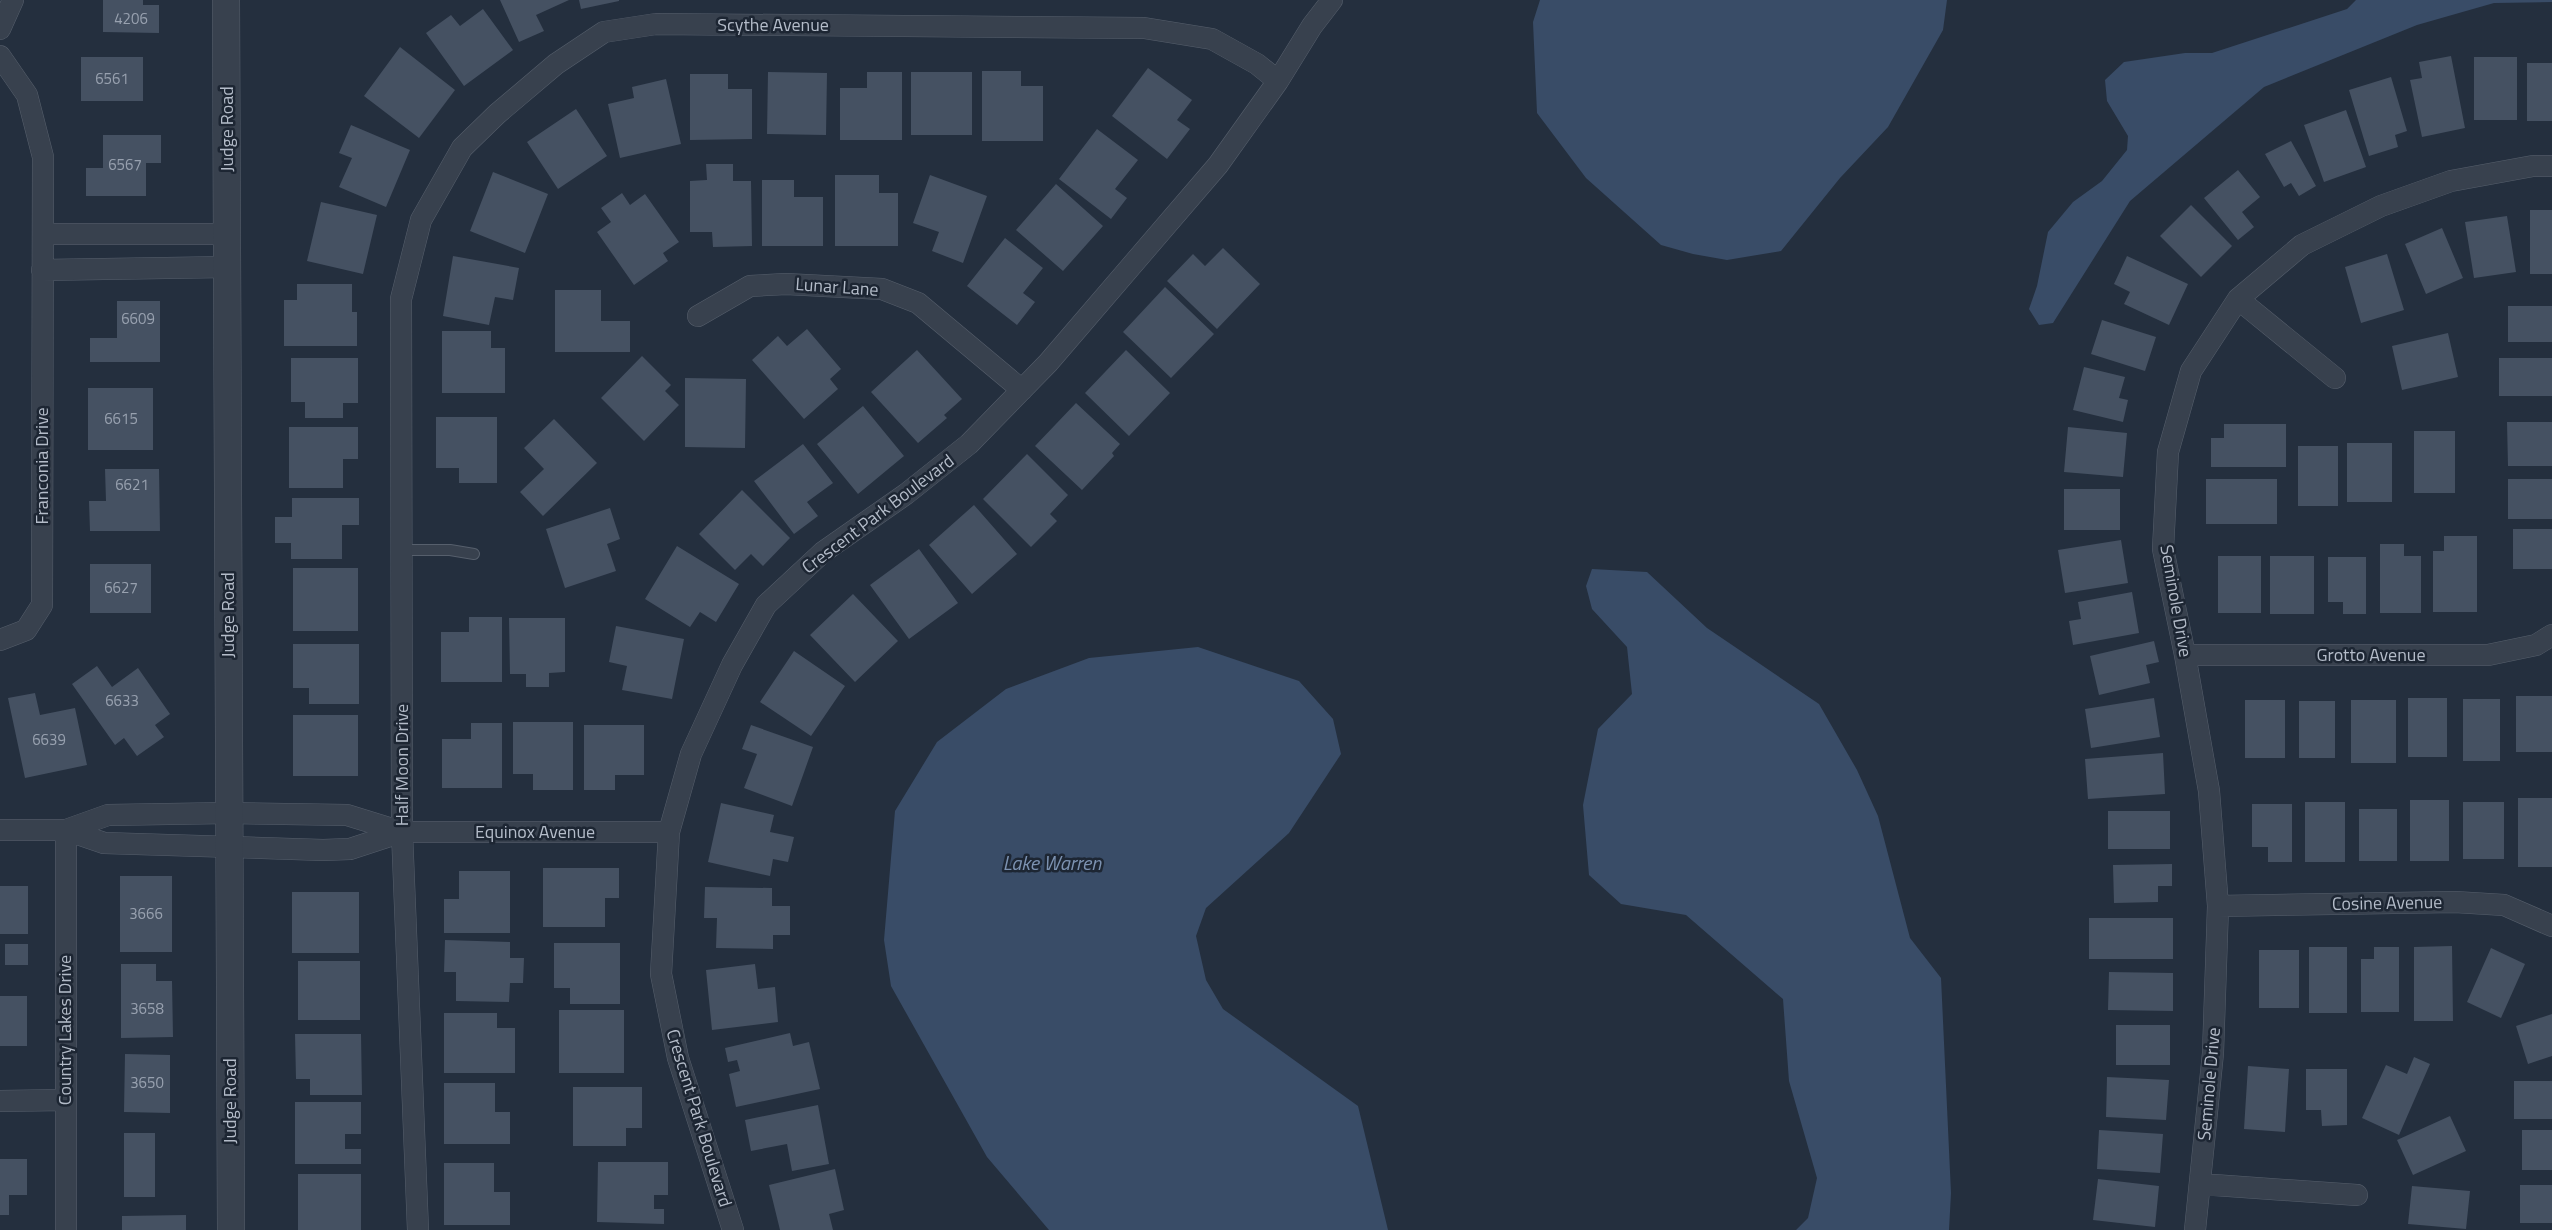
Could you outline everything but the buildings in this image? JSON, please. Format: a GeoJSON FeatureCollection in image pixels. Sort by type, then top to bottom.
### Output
{"type":"FeatureCollection","features":[{"type":"Feature","properties":{"kind":"street"},"geometry":{"type":"LineString","coordinates":[[0,29],[14,0]]}},
{"type":"Feature","properties":{"kind":"street","name":"Judge Road"},"geometry":{"type":"LineString","coordinates":[[226,0],[231,1230]]}},
{"type":"Feature","properties":{"kind":"street","name":"Crescent Park Boulevard"},"geometry":{"type":"LineString","coordinates":[[1312,26],[1317,0]]}},
{"type":"Feature","properties":{"kind":"street","name":"Crescent Park Boulevard"},"geometry":{"type":"LineString","coordinates":[[733,1230],[678,1058],[661,974],[669,832],[691,754],[732,665],[765,604],[823,552],[906,494],[969,444],[1022,390],[1218,165],[1332,0]]}},
{"type":"Feature","properties":{"kind":"street","name":"Scythe Avenue"},"geometry":{"type":"LineString","coordinates":[[401,299],[421,220],[462,148],[497,114],[556,64],[604,32],[656,24],[1144,28],[1212,39],[1257,64],[1278,81]]}},
{"type":"Feature","properties":{"kind":"street","name":"Franconia Drive"},"geometry":{"type":"LineString","coordinates":[[0,56],[27,95],[43,157],[42,604],[26,630],[0,640]]}},
{"type":"Feature","properties":{"kind":"street","name":"Seminole Drive"},"geometry":{"type":"LineString","coordinates":[[2195,1230],[2213,1053],[2218,906],[2209,791],[2185,655],[2163,549],[2168,452],[2191,371],[2238,299],[2302,245],[2381,206],[2451,181],[2533,166],[2552,166]]}},
{"type":"Feature","properties":{"kind":"street"},"geometry":{"type":"LineString","coordinates":[[43,234],[228,234]]}},
{"type":"Feature","properties":{"kind":"street"},"geometry":{"type":"LineString","coordinates":[[120,234],[121,269]]}},
{"type":"Feature","properties":{"kind":"street"},"geometry":{"type":"LineString","coordinates":[[42,270],[228,267]]}},
{"type":"Feature","properties":{"kind":"street","name":"Lunar Lane"},"geometry":{"type":"LineString","coordinates":[[698,316],[750,286],[786,284],[882,289],[918,303],[1022,390]]}},
{"type":"Feature","properties":{"kind":"street","name":"Half Moon Drive"},"geometry":{"type":"LineString","coordinates":[[401,299],[402,832],[418,1230]]}},
{"type":"Feature","properties":{"kind":"street"},"geometry":{"type":"LineString","coordinates":[[2238,299],[2335,378]]}},
{"type":"Feature","properties":{"kind":"street","name":"Grotto Avenue"},"geometry":{"type":"LineString","coordinates":[[2185,655],[2488,655],[2536,645],[2552,635]]}},
{"type":"Feature","properties":{"kind":"street","name":"Equinox Avenue"},"geometry":{"type":"LineString","coordinates":[[66,830],[108,815],[228,813],[347,815],[402,832],[669,832]]}},
{"type":"Feature","properties":{"kind":"street"},"geometry":{"type":"LineString","coordinates":[[323,850],[324,814]]}},
{"type":"Feature","properties":{"kind":"street"},"geometry":{"type":"LineString","coordinates":[[0,830],[66,830]]}},
{"type":"Feature","properties":{"kind":"street","name":"Equinox Avenue"},"geometry":{"type":"LineString","coordinates":[[66,830],[105,843],[323,850],[350,849],[402,832]]}},
{"type":"Feature","properties":{"kind":"street","name":"Country Lakes Drive"},"geometry":{"type":"LineString","coordinates":[[66,830],[66,1230]]}},
{"type":"Feature","properties":{"kind":"street","name":"Cosine Avenue"},"geometry":{"type":"LineString","coordinates":[[2218,906],[2474,903],[2504,905],[2552,926]]}},
{"type":"Feature","properties":{"kind":"street"},"geometry":{"type":"LineString","coordinates":[[0,1101],[65,1100]]}},
{"type":"Feature","properties":{"kind":"street"},"geometry":{"type":"LineString","coordinates":[[2200,1184],[2357,1195]]}},
{"type":"Feature","properties":{"kind":"lane"},"geometry":{"type":"LineString","coordinates":[[401,550],[450,550],[474,554]]}},
{"type":"Feature","properties":{"kind":"water"},"geometry":{"type":"Polygon","coordinates":[[[1540,0],[1947,0],[1943,30],[1888,127],[1840,178],[1781,251],[1727,260],[1661,245],[1586,178],[1537,113],[1533,22],[1540,0]]]}},
{"type":"Feature","properties":{"kind":"water"},"geometry":{"type":"Polygon","coordinates":[[[2356,0],[2552,0],[2552,2],[2494,3],[2417,25],[2264,87],[2130,201],[2053,323],[2039,325],[2029,309],[2037,286],[2048,232],[2073,202],[2102,181],[2127,150],[2128,136],[2107,101],[2105,80],[2124,62],[2185,53],[2212,53],[2347,9],[2356,0]]]}},
{"type":"Feature","properties":{"kind":"water"},"geometry":{"type":"Polygon","coordinates":[[[1592,569],[1647,572],[1707,628],[1819,704],[1857,770],[1878,816],[1910,938],[1941,978],[1951,1193],[1949,1230],[1796,1230],[1808,1218],[1817,1178],[1789,1081],[1783,999],[1686,915],[1621,904],[1589,875],[1583,805],[1598,729],[1632,694],[1627,647],[1592,609],[1586,586],[1592,569]]]}},
{"type":"Feature","properties":{"kind":"water","name":"Lake Warren"},"geometry":{"type":"Polygon","coordinates":[[[1198,647],[1299,681],[1333,719],[1341,754],[1289,833],[1206,908],[1196,936],[1206,980],[1223,1009],[1358,1106],[1388,1230],[1049,1230],[987,1157],[891,986],[884,940],[895,811],[937,742],[1006,689],[1089,658],[1198,647]]]}}]}
